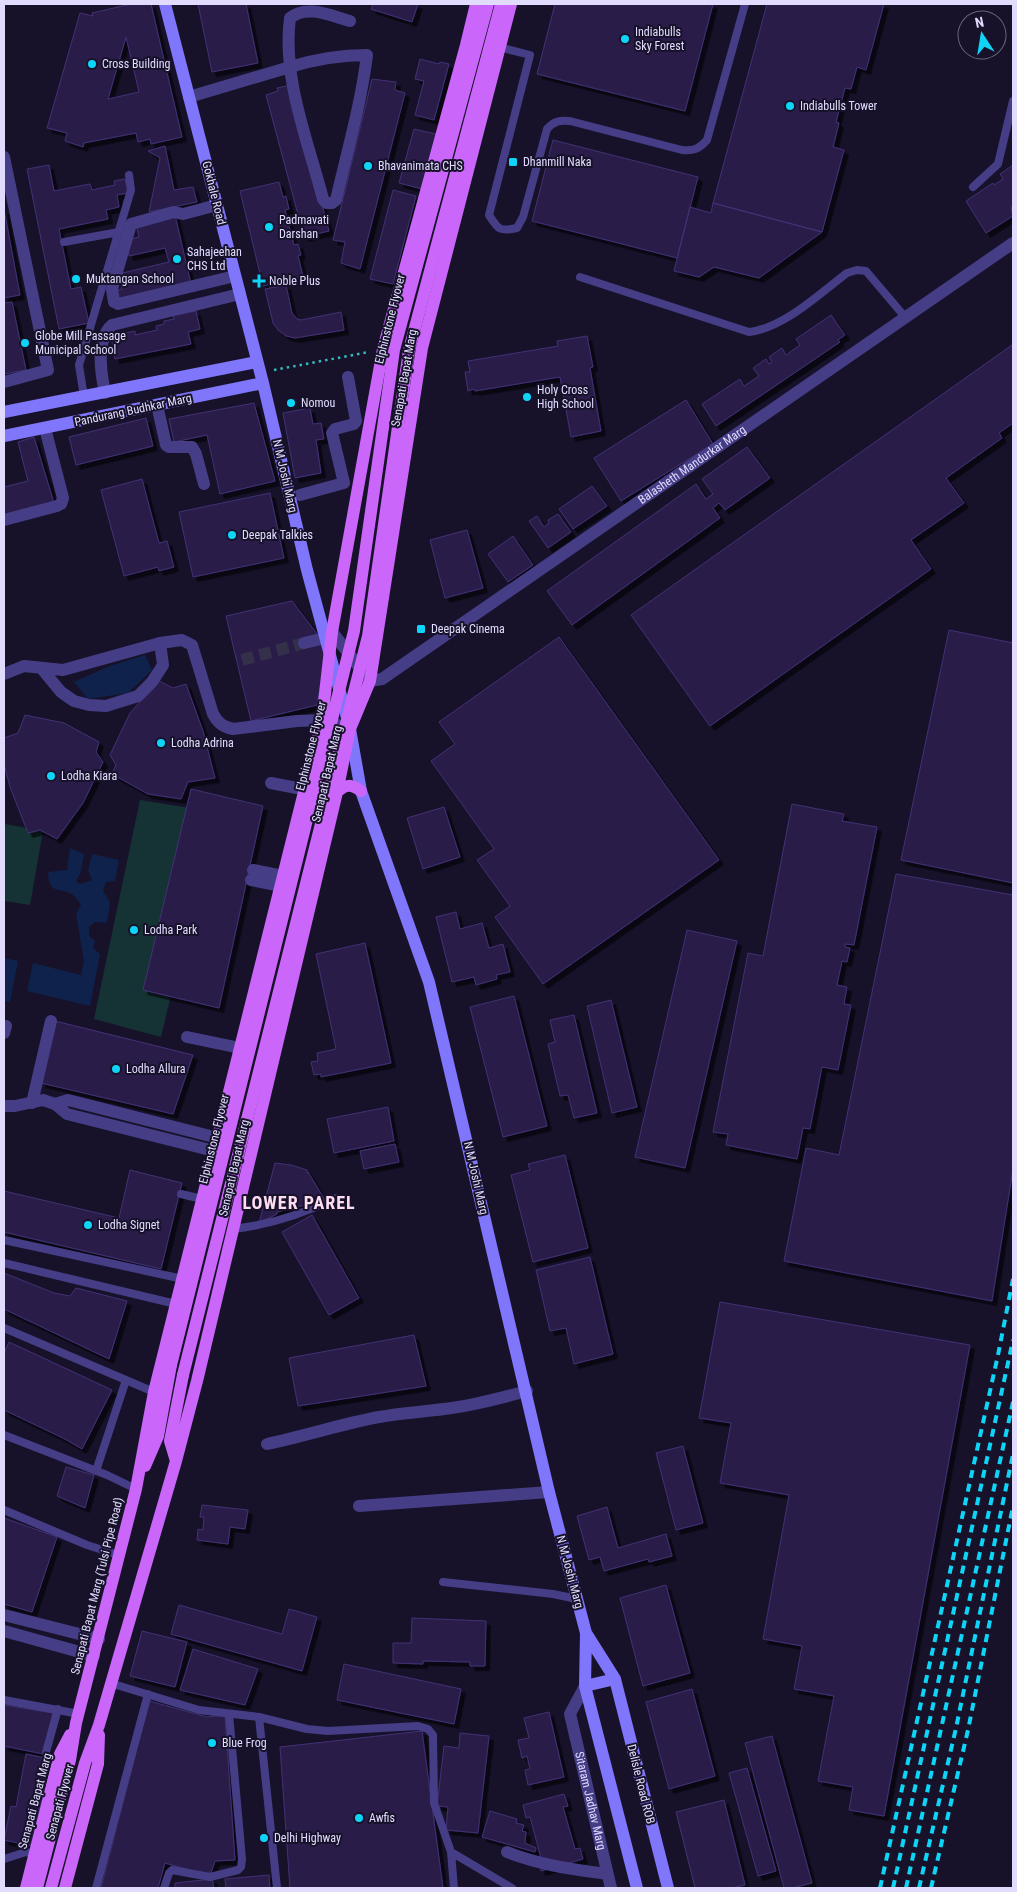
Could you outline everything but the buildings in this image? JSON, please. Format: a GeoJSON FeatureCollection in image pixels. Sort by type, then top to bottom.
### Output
{"type":"FeatureCollection","features":[{"type":"Feature","properties":{"kind":"main road","name":"Gokhale Road"},"geometry":{"type":"LineString","coordinates":[[166,4],[260,372]]}},
{"type":"Feature","properties":{"kind":"main road","name":"Senapati Bapat Marg"},"geometry":{"type":"LineString","coordinates":[[142,1456],[154,1392],[322,720],[330,657],[329,635],[383,349],[476,4]]}},
{"type":"Feature","properties":{"kind":"main road","name":"Elphinstone Flyover"},"geometry":{"type":"LineString","coordinates":[[176,1461],[164,1439],[171,1365],[354,631],[394,350],[488,4]]}},
{"type":"Feature","properties":{"kind":"main road","name":"Elphinstone Flyover"},"geometry":{"type":"LineString","coordinates":[[136,1489],[164,1439],[183,1375],[368,636],[408,350],[501,4]]}},
{"type":"Feature","properties":{"kind":"main road","name":"Senapati Bapat Marg"},"geometry":{"type":"LineString","coordinates":[[176,1461],[337,792],[350,728],[370,681],[422,348],[499,47],[512,4]]}},
{"type":"Feature","properties":{"kind":"main road","name":"Pandurang Budhkar Marg"},"geometry":{"type":"LineString","coordinates":[[4,412],[106,393],[260,372]]}},
{"type":"Feature","properties":{"kind":"main road","name":"Pandurang Budhkar Marg"},"geometry":{"type":"LineString","coordinates":[[4,436],[157,405],[260,372]]}},
{"type":"Feature","properties":{"kind":"main road","name":"N M Joshi Marg"},"geometry":{"type":"LineString","coordinates":[[260,372],[307,570],[329,635]]}},
{"type":"Feature","properties":{"kind":"main road","name":"N M Joshi Marg"},"geometry":{"type":"LineString","coordinates":[[330,657],[350,728],[361,791],[429,982],[527,1391],[549,1492],[586,1633]]}},
{"type":"Feature","properties":{"kind":"main road"},"geometry":{"type":"LineString","coordinates":[[305,787],[337,792],[348,785],[354,786],[361,791]]}},
{"type":"Feature","properties":{"kind":"main road","name":"Senapati Bapat Marg (Tulsi Pipe Road)"},"geometry":{"type":"LineString","coordinates":[[77,1718],[99,1639],[118,1555],[136,1489],[142,1456]]}},
{"type":"Feature","properties":{"kind":"main road"},"geometry":{"type":"LineString","coordinates":[[67,1888],[98,1764],[99,1725],[176,1461]]}},
{"type":"Feature","properties":{"kind":"main road"},"geometry":{"type":"LineString","coordinates":[[586,1633],[586,1686],[637,1888]]}},
{"type":"Feature","properties":{"kind":"main road","name":"Delisle Road ROB"},"geometry":{"type":"LineString","coordinates":[[586,1633],[615,1679],[668,1888]]}},
{"type":"Feature","properties":{"kind":"main road"},"geometry":{"type":"LineString","coordinates":[[586,1686],[615,1679]]}},
{"type":"Feature","properties":{"kind":"main road","name":"Senapati Bapat Marg"},"geometry":{"type":"LineString","coordinates":[[26,1888],[60,1754],[77,1718]]}},
{"type":"Feature","properties":{"kind":"main road","name":"Senapati Flyover"},"geometry":{"type":"LineString","coordinates":[[37,1888],[70,1760],[77,1718]]}},
{"type":"Feature","properties":{"kind":"main road","name":"Senapati Flyover"},"geometry":{"type":"LineString","coordinates":[[51,1888],[85,1763],[99,1725]]}},
{"type":"Feature","properties":{"kind":"street"},"geometry":{"type":"LineString","coordinates":[[189,97],[290,67],[321,58],[366,55],[364,77],[336,200],[329,204],[323,199],[294,90],[290,67],[288,31],[290,18],[295,14],[309,10],[350,21]]}},
{"type":"Feature","properties":{"kind":"street"},"geometry":{"type":"LineString","coordinates":[[4,157],[48,370],[4,382]]}},
{"type":"Feature","properties":{"kind":"street"},"geometry":{"type":"LineString","coordinates":[[217,205],[183,214],[174,212],[131,224],[112,289],[114,302],[118,304],[235,276]]}},
{"type":"Feature","properties":{"kind":"street","name":"Balasheth Mandurkar Marg"},"geometry":{"type":"LineString","coordinates":[[370,681],[382,679],[1013,243]]}},
{"type":"Feature","properties":{"kind":"street"},"geometry":{"type":"LineString","coordinates":[[106,393],[101,372],[101,357],[105,334],[112,325],[240,294]]}},
{"type":"Feature","properties":{"kind":"street"},"geometry":{"type":"LineString","coordinates":[[300,494],[344,483],[332,434],[335,429],[354,424],[356,421],[348,377]]}},
{"type":"Feature","properties":{"kind":"street"},"geometry":{"type":"LineString","coordinates":[[157,405],[166,445],[169,447],[192,447],[196,454],[204,484]]}},
{"type":"Feature","properties":{"kind":"street"},"geometry":{"type":"LineString","coordinates":[[4,520],[61,504],[63,498],[45,428]]}},
{"type":"Feature","properties":{"kind":"street"},"geometry":{"type":"LineString","coordinates":[[304,643],[329,635],[370,681]]}},
{"type":"Feature","properties":{"kind":"street"},"geometry":{"type":"LineString","coordinates":[[4,674],[24,666],[63,670],[161,647],[182,640],[192,645],[213,714],[218,723],[226,728],[233,729],[322,720],[350,728]]}},
{"type":"Feature","properties":{"kind":"street"},"geometry":{"type":"LineString","coordinates":[[42,669],[62,692],[74,701],[106,706],[138,696],[152,682],[163,665],[161,647]]}},
{"type":"Feature","properties":{"kind":"street"},"geometry":{"type":"LineString","coordinates":[[272,783],[297,788],[305,787]]}},
{"type":"Feature","properties":{"kind":"street"},"geometry":{"type":"LineString","coordinates":[[252,875],[282,881]]}},
{"type":"Feature","properties":{"kind":"street"},"geometry":{"type":"LineString","coordinates":[[32,1103],[51,1021]]}},
{"type":"Feature","properties":{"kind":"street"},"geometry":{"type":"LineString","coordinates":[[186,1037],[240,1048]]}},
{"type":"Feature","properties":{"kind":"street"},"geometry":{"type":"LineString","coordinates":[[4,1106],[15,1106],[43,1100],[55,1104],[67,1114],[214,1151]]}},
{"type":"Feature","properties":{"kind":"street"},"geometry":{"type":"LineString","coordinates":[[55,1104],[68,1100],[218,1138]]}},
{"type":"Feature","properties":{"kind":"street"},"geometry":{"type":"LineString","coordinates":[[267,1444],[304,1436],[351,1422],[390,1415],[446,1409],[527,1391]]}},
{"type":"Feature","properties":{"kind":"street"},"geometry":{"type":"LineString","coordinates":[[359,1506],[549,1492]]}},
{"type":"Feature","properties":{"kind":"street"},"geometry":{"type":"LineString","coordinates":[[4,1615],[55,1626],[99,1639]]}},
{"type":"Feature","properties":{"kind":"street"},"geometry":{"type":"LineString","coordinates":[[50,1642],[55,1626]]}},
{"type":"Feature","properties":{"kind":"street"},"geometry":{"type":"LineString","coordinates":[[4,1631],[50,1642],[94,1656]]}},
{"type":"Feature","properties":{"kind":"street","name":"Sitaram Jadhav Marg"},"geometry":{"type":"LineString","coordinates":[[586,1686],[570,1714],[611,1888]]}},
{"type":"Feature","properties":{"kind":"street"},"geometry":{"type":"LineString","coordinates":[[507,1852],[554,1866],[607,1874]]}},
{"type":"Feature","properties":{"kind":"lane"},"geometry":{"type":"LineString","coordinates":[[499,47],[530,55],[488,214],[497,228],[505,231],[517,228],[523,217],[547,128],[552,123],[560,120],[570,121],[682,150],[694,151],[701,147],[708,140],[745,4]]}},
{"type":"Feature","properties":{"kind":"lane"},"geometry":{"type":"LineString","coordinates":[[973,187],[998,164],[1013,101]]}},
{"type":"Feature","properties":{"kind":"lane"},"geometry":{"type":"LineString","coordinates":[[84,397],[79,364],[131,190],[130,175]]}},
{"type":"Feature","properties":{"kind":"lane"},"geometry":{"type":"LineString","coordinates":[[64,242],[119,232]]}},
{"type":"Feature","properties":{"kind":"lane"},"geometry":{"type":"LineString","coordinates":[[580,277],[749,332],[760,331],[780,323],[847,274],[860,270],[866,271],[905,317]]}},
{"type":"Feature","properties":{"kind":"lane"},"geometry":{"type":"LineString","coordinates":[[181,1194],[202,1199]]}},
{"type":"Feature","properties":{"kind":"lane"},"geometry":{"type":"LineString","coordinates":[[233,1229],[269,1223],[310,1211],[336,1198]]}},
{"type":"Feature","properties":{"kind":"lane"},"geometry":{"type":"LineString","coordinates":[[4,1240],[182,1279]]}},
{"type":"Feature","properties":{"kind":"lane"},"geometry":{"type":"LineString","coordinates":[[4,1263],[176,1304]]}},
{"type":"Feature","properties":{"kind":"lane"},"geometry":{"type":"LineString","coordinates":[[4,1328],[154,1392]]}},
{"type":"Feature","properties":{"kind":"lane"},"geometry":{"type":"LineString","coordinates":[[96,1471],[126,1380]]}},
{"type":"Feature","properties":{"kind":"lane"},"geometry":{"type":"LineString","coordinates":[[4,1435],[96,1471],[136,1489]]}},
{"type":"Feature","properties":{"kind":"lane"},"geometry":{"type":"LineString","coordinates":[[4,1510],[87,1545],[118,1555]]}},
{"type":"Feature","properties":{"kind":"lane"},"geometry":{"type":"LineString","coordinates":[[443,1582],[553,1594],[577,1599]]}},
{"type":"Feature","properties":{"kind":"lane"},"geometry":{"type":"LineString","coordinates":[[110,1683],[198,1710],[259,1717],[308,1729],[328,1731],[418,1726],[428,1729],[433,1735],[434,1803],[451,1852],[454,1888]]}},
{"type":"Feature","properties":{"kind":"lane"},"geometry":{"type":"LineString","coordinates":[[96,1888],[148,1694]]}},
{"type":"Feature","properties":{"kind":"lane"},"geometry":{"type":"LineString","coordinates":[[4,1700],[58,1709],[77,1718]]}},
{"type":"Feature","properties":{"kind":"lane"},"geometry":{"type":"LineString","coordinates":[[46,1752],[58,1709]]}},
{"type":"Feature","properties":{"kind":"lane"},"geometry":{"type":"LineString","coordinates":[[164,1888],[172,1870],[210,1877],[238,1870],[240,1867],[242,1859],[229,1714]]}},
{"type":"Feature","properties":{"kind":"lane"},"geometry":{"type":"LineString","coordinates":[[259,1717],[277,1888]]}},
{"type":"Feature","properties":{"kind":"lane"},"geometry":{"type":"LineString","coordinates":[[4,1858],[26,1852],[35,1854]]}},
{"type":"Feature","properties":{"kind":"lane"},"geometry":{"type":"LineString","coordinates":[[451,1852],[512,1888]]}},
{"type":"Feature","properties":{"kind":"path"},"geometry":{"type":"LineString","coordinates":[[260,372],[383,349]]}},
{"type":"Feature","properties":{"kind":"green space"},"geometry":{"type":"Polygon","coordinates":[[[140,800],[215,812],[161,1037],[94,1019],[140,800]]]}},
{"type":"Feature","properties":{"kind":"green space"},"geometry":{"type":"Polygon","coordinates":[[[5,824],[43,831],[30,905],[4,901],[5,824]]]}},
{"type":"Feature","properties":{"kind":"water"},"geometry":{"type":"Polygon","coordinates":[[[145,655],[152,670],[128,693],[88,699],[74,682],[110,666],[145,655]]]}},
{"type":"Feature","properties":{"kind":"water"},"geometry":{"type":"Polygon","coordinates":[[[70,848],[84,854],[81,871],[76,881],[80,884],[92,880],[88,870],[92,854],[119,860],[115,881],[106,882],[103,891],[110,902],[107,923],[95,922],[89,927],[89,936],[95,941],[93,948],[100,954],[90,1006],[27,991],[33,963],[81,975],[84,961],[76,914],[81,905],[69,892],[53,888],[48,872],[67,870],[70,848]]]}},
{"type":"Feature","properties":{"kind":"water"},"geometry":{"type":"Polygon","coordinates":[[[4,958],[18,961],[10,1002],[4,1001],[4,958]]]}},
{"type":"Feature","properties":{"kind":"tunnel"},"geometry":{"type":"LineString","coordinates":[[242,660],[304,643]]}},
{"type":"Feature","properties":{"kind":"railway"},"geometry":{"type":"LineString","coordinates":[[880,1888],[998,1355],[1013,1279]]}},
{"type":"Feature","properties":{"kind":"railway"},"geometry":{"type":"LineString","coordinates":[[893,1888],[1013,1340]]}},
{"type":"Feature","properties":{"kind":"railway"},"geometry":{"type":"LineString","coordinates":[[906,1888],[1013,1402]]}},
{"type":"Feature","properties":{"kind":"railway"},"geometry":{"type":"LineString","coordinates":[[919,1888],[956,1728],[1013,1454]]}},
{"type":"Feature","properties":{"kind":"railway"},"geometry":{"type":"LineString","coordinates":[[931,1888],[968,1730],[1013,1506]]}},
{"type":"Feature","properties":{"kind":"place","name":"Indiabulls Sky Forest"},"geometry":{"type":"Point","coordinates":[625,39]}},
{"type":"Feature","properties":{"kind":"place","name":"Cross Building"},"geometry":{"type":"Point","coordinates":[92,64]}},
{"type":"Feature","properties":{"kind":"place","name":"Indiabulls Tower"},"geometry":{"type":"Point","coordinates":[790,106]}},
{"type":"Feature","properties":{"kind":"place","name":"Dhanmill Naka"},"geometry":{"type":"Point","coordinates":[513,162]}},
{"type":"Feature","properties":{"kind":"place","name":"Bhavanimata CHS"},"geometry":{"type":"Point","coordinates":[368,166]}},
{"type":"Feature","properties":{"kind":"place","name":"Padmavati Darshan"},"geometry":{"type":"Point","coordinates":[269,227]}},
{"type":"Feature","properties":{"kind":"place","name":"Sahajeehan CHS Ltd"},"geometry":{"type":"Point","coordinates":[177,259]}},
{"type":"Feature","properties":{"kind":"place","name":"Muktangan School"},"geometry":{"type":"Point","coordinates":[76,279]}},
{"type":"Feature","properties":{"kind":"place","name":"Noble Plus"},"geometry":{"type":"Point","coordinates":[259,281]}},
{"type":"Feature","properties":{"kind":"place","name":"Globe Mill Passage Municipal School"},"geometry":{"type":"Point","coordinates":[25,343]}},
{"type":"Feature","properties":{"kind":"place","name":"Holy Cross High School"},"geometry":{"type":"Point","coordinates":[527,397]}},
{"type":"Feature","properties":{"kind":"place","name":"Nomou"},"geometry":{"type":"Point","coordinates":[291,403]}},
{"type":"Feature","properties":{"kind":"place","name":"Deepak Talkies"},"geometry":{"type":"Point","coordinates":[232,535]}},
{"type":"Feature","properties":{"kind":"place","name":"Deepak Cinema"},"geometry":{"type":"Point","coordinates":[421,629]}},
{"type":"Feature","properties":{"kind":"place","name":"Lodha Adrina"},"geometry":{"type":"Point","coordinates":[161,743]}},
{"type":"Feature","properties":{"kind":"place","name":"Lodha Kiara"},"geometry":{"type":"Point","coordinates":[51,776]}},
{"type":"Feature","properties":{"kind":"place","name":"Lodha Park"},"geometry":{"type":"Point","coordinates":[134,930]}},
{"type":"Feature","properties":{"kind":"place","name":"Lodha Allura"},"geometry":{"type":"Point","coordinates":[116,1069]}},
{"type":"Feature","properties":{"kind":"place","name":"Lodha Signet"},"geometry":{"type":"Point","coordinates":[88,1225]}},
{"type":"Feature","properties":{"kind":"place","name":"Blue Frog"},"geometry":{"type":"Point","coordinates":[212,1743]}},
{"type":"Feature","properties":{"kind":"place","name":"Awfis"},"geometry":{"type":"Point","coordinates":[359,1818]}},
{"type":"Feature","properties":{"kind":"place","name":"Delhi Highway"},"geometry":{"type":"Point","coordinates":[264,1838]}},
{"type":"Feature","properties":{"kind":"district","name":"LOWER PAREL"},"geometry":{"type":"Point","coordinates":[299,1203]}}]}
